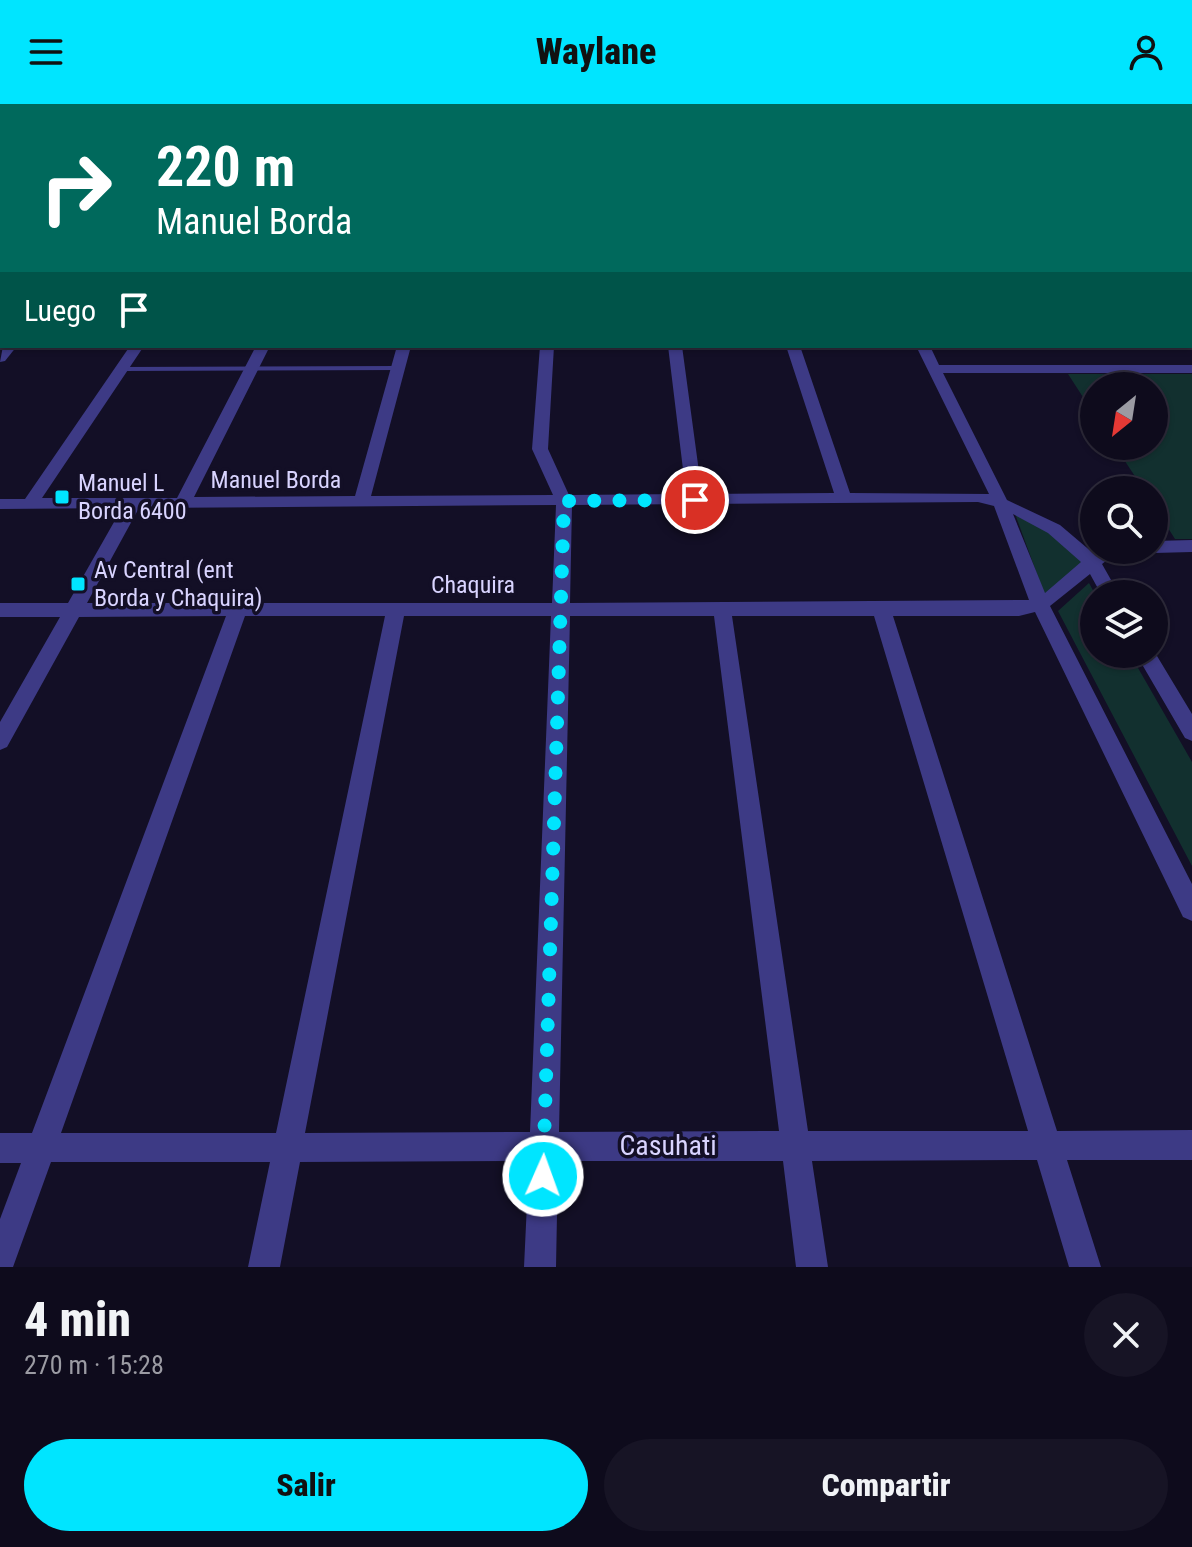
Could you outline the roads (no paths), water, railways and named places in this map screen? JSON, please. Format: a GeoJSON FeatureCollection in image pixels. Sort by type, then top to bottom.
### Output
{"type":"FeatureCollection","features":[{"type":"Feature","properties":{"kind":"street"},"geometry":{"type":"LineString","coordinates":[[30,504],[136,348]]}},
{"type":"Feature","properties":{"kind":"street"},"geometry":{"type":"LineString","coordinates":[[182,504],[262,348]]}},
{"type":"Feature","properties":{"kind":"street"},"geometry":{"type":"LineString","coordinates":[[361,503],[403,348]]}},
{"type":"Feature","properties":{"kind":"street"},"geometry":{"type":"LineString","coordinates":[[540,1267],[564,501],[540,449],[547,348]]}},
{"type":"Feature","properties":{"kind":"street"},"geometry":{"type":"LineString","coordinates":[[675,348],[695,500]]}},
{"type":"Feature","properties":{"kind":"street"},"geometry":{"type":"LineString","coordinates":[[794,348],[844,499]]}},
{"type":"Feature","properties":{"kind":"street"},"geometry":{"type":"LineString","coordinates":[[924,348],[1000,501],[1041,606],[1192,909]]}},
{"type":"Feature","properties":{"kind":"street"},"geometry":{"type":"LineString","coordinates":[[933,369],[1192,369]]}},
{"type":"Feature","properties":{"kind":"street"},"geometry":{"type":"LineString","coordinates":[[564,501],[978,497],[1000,501],[1043,522],[1080,553]]}},
{"type":"Feature","properties":{"kind":"street","name":"Manuel Borda"},"geometry":{"type":"LineString","coordinates":[[0,504],[564,501]]}},
{"type":"Feature","properties":{"kind":"street"},"geometry":{"type":"LineString","coordinates":[[0,741],[133,504]]}},
{"type":"Feature","properties":{"kind":"street"},"geometry":{"type":"LineString","coordinates":[[1168,547],[1192,546]]}},
{"type":"Feature","properties":{"kind":"street"},"geometry":{"type":"LineString","coordinates":[[1041,606],[1060,594],[1087,564]]}},
{"type":"Feature","properties":{"kind":"street","name":"Chaquira"},"geometry":{"type":"LineString","coordinates":[[0,610],[1019,609],[1041,606]]}},
{"type":"Feature","properties":{"kind":"street"},"geometry":{"type":"LineString","coordinates":[[722,608],[812,1267]]}},
{"type":"Feature","properties":{"kind":"street"},"geometry":{"type":"LineString","coordinates":[[881,608],[1085,1267]]}},
{"type":"Feature","properties":{"kind":"street"},"geometry":{"type":"LineString","coordinates":[[264,1267],[396,609]]}},
{"type":"Feature","properties":{"kind":"street"},"geometry":{"type":"LineString","coordinates":[[0,1261],[238,610]]}},
{"type":"Feature","properties":{"kind":"street"},"geometry":{"type":"LineString","coordinates":[[1154,668],[1192,732]]}},
{"type":"Feature","properties":{"kind":"street","name":"Casuhati"},"geometry":{"type":"LineString","coordinates":[[0,1148],[1192,1145]]}},
{"type":"Feature","properties":{"kind":"lane"},"geometry":{"type":"LineString","coordinates":[[121,369],[398,368]]}},
{"type":"Feature","properties":{"kind":"place","name":"Manuel L Borda 6400"},"geometry":{"type":"Point","coordinates":[62,497]}},
{"type":"Feature","properties":{"kind":"place","name":"Av Central (ent Borda y Chaquira)"},"geometry":{"type":"Point","coordinates":[78,584]}}]}
